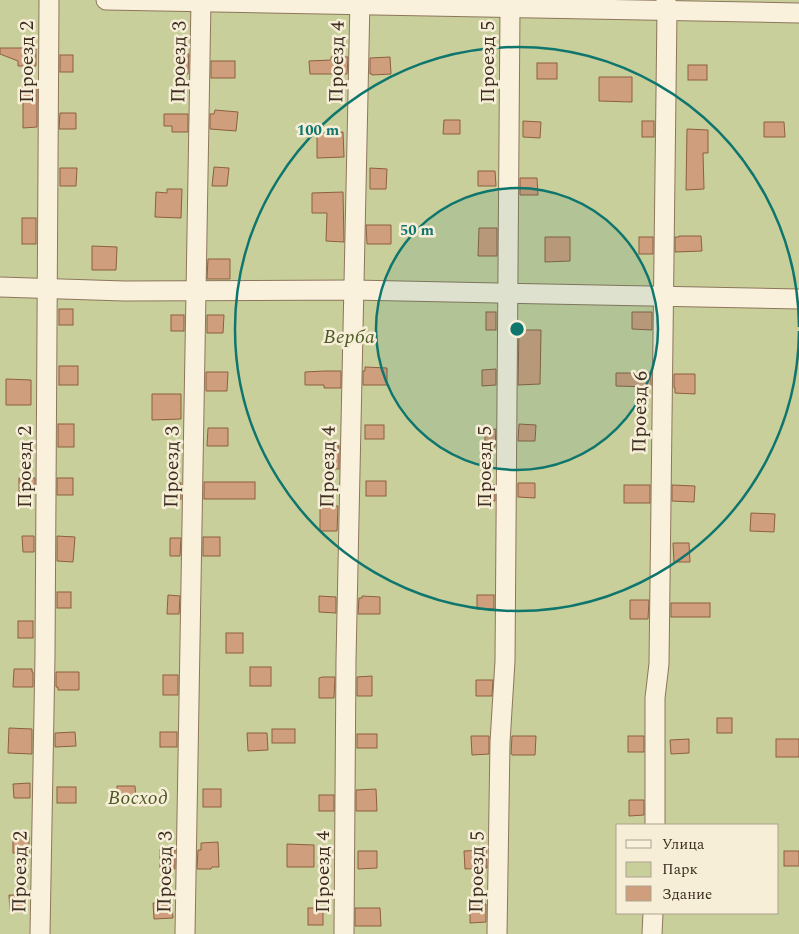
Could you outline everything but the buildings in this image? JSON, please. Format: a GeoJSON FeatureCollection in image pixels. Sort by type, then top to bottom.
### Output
{"type":"FeatureCollection","features":[{"type":"Feature","properties":{"kind":"street","name":"Проезд 2"},"geometry":{"type":"LineString","coordinates":[[40,934],[45,655],[50,0]]}},
{"type":"Feature","properties":{"kind":"street"},"geometry":{"type":"LineString","coordinates":[[106,0],[666,5],[799,13]]}},
{"type":"Feature","properties":{"kind":"street","name":"Проезд 3"},"geometry":{"type":"LineString","coordinates":[[185,934],[201,1]]}},
{"type":"Feature","properties":{"kind":"street","name":"Проезд 4"},"geometry":{"type":"LineString","coordinates":[[344,934],[346,660],[359,2]]}},
{"type":"Feature","properties":{"kind":"street","name":"Проезд 5"},"geometry":{"type":"LineString","coordinates":[[497,934],[500,742],[505,661],[511,4]]}},
{"type":"Feature","properties":{"kind":"street","name":"Проезд 6"},"geometry":{"type":"LineString","coordinates":[[654,824],[655,698],[659,664],[666,5]]}},
{"type":"Feature","properties":{"kind":"street"},"geometry":{"type":"LineString","coordinates":[[0,287],[196,291],[354,290],[799,299]]}},
{"type":"Feature","properties":{"kind":"street"},"geometry":{"type":"LineString","coordinates":[[652,934],[653,914]]}},
{"type":"Feature","properties":{"kind":"green space","name":"Верба"},"geometry":{"type":"Polygon","coordinates":[[[0,0],[799,0],[799,934],[0,934],[0,0]]]}},
{"type":"Feature","properties":{"kind":"park label","name":"Восход"},"geometry":{"type":"Point","coordinates":[138,797]}}]}
